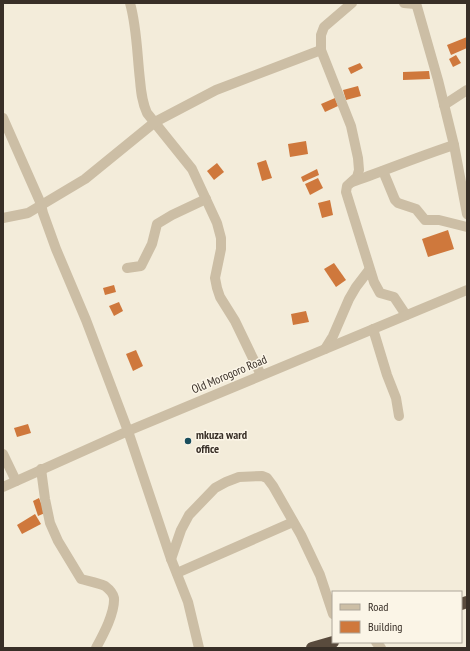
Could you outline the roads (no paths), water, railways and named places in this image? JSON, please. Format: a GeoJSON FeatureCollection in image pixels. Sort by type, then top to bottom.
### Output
{"type":"FeatureCollection","features":[{"type":"Feature","properties":{"kind":"highway"},"geometry":{"type":"LineString","coordinates":[[312,648],[332,642]]}},
{"type":"Feature","properties":{"kind":"street"},"geometry":{"type":"LineString","coordinates":[[130,3],[136,33],[137,59],[142,102],[147,113],[192,169],[218,223],[221,238],[220,256],[215,278],[217,288],[220,297],[235,321],[261,375]]}},
{"type":"Feature","properties":{"kind":"street"},"geometry":{"type":"LineString","coordinates":[[352,3],[324,27],[321,35],[321,50],[351,126],[358,158],[359,170],[357,177],[347,186],[346,192],[369,270],[380,293],[394,298],[406,315]]}},
{"type":"Feature","properties":{"kind":"street"},"geometry":{"type":"LineString","coordinates":[[404,3],[416,4],[454,145],[467,214]]}},
{"type":"Feature","properties":{"kind":"street"},"geometry":{"type":"LineString","coordinates":[[3,218],[42,209],[85,179],[155,122],[216,90],[321,50]]}},
{"type":"Feature","properties":{"kind":"street"},"geometry":{"type":"LineString","coordinates":[[444,105],[467,90]]}},
{"type":"Feature","properties":{"kind":"street"},"geometry":{"type":"LineString","coordinates":[[3,118],[42,209],[56,249],[86,320],[128,431],[171,559],[188,602],[199,648]]}},
{"type":"Feature","properties":{"kind":"street"},"geometry":{"type":"LineString","coordinates":[[352,182],[418,156],[454,145]]}},
{"type":"Feature","properties":{"kind":"street"},"geometry":{"type":"LineString","coordinates":[[383,171],[398,203],[416,209],[425,220],[439,220],[467,227]]}},
{"type":"Feature","properties":{"kind":"street"},"geometry":{"type":"LineString","coordinates":[[127,268],[141,266],[152,244],[158,224],[172,215],[206,199]]}},
{"type":"Feature","properties":{"kind":"street"},"geometry":{"type":"LineString","coordinates":[[325,348],[334,336],[349,298],[369,270]]}},
{"type":"Feature","properties":{"kind":"street","name":"Old Morogoro Road"},"geometry":{"type":"LineString","coordinates":[[3,487],[128,431],[467,290]]}},
{"type":"Feature","properties":{"kind":"street"},"geometry":{"type":"LineString","coordinates":[[373,329],[387,375],[398,404],[399,416]]}},
{"type":"Feature","properties":{"kind":"street"},"geometry":{"type":"LineString","coordinates":[[3,454],[16,481]]}},
{"type":"Feature","properties":{"kind":"street"},"geometry":{"type":"LineString","coordinates":[[41,470],[50,523],[58,541],[81,579],[103,585],[109,590],[114,599],[108,622],[96,648]]}},
{"type":"Feature","properties":{"kind":"street"},"geometry":{"type":"LineString","coordinates":[[171,559],[181,530],[189,515],[215,488],[226,482],[239,478],[262,476],[267,478],[273,486],[293,522],[320,575],[332,611]]}},
{"type":"Feature","properties":{"kind":"street"},"geometry":{"type":"LineString","coordinates":[[177,574],[293,522]]}},
{"type":"Feature","properties":{"kind":"place","name":"mkuza ward office"},"geometry":{"type":"Point","coordinates":[188,441]}}]}
